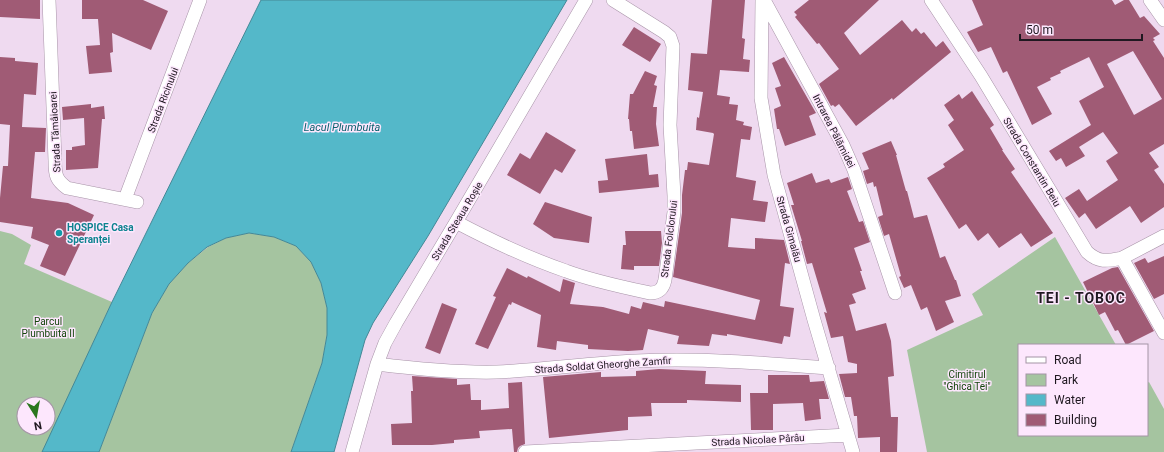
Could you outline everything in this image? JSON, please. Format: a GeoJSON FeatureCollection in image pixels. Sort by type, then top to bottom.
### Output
{"type":"FeatureCollection","features":[{"type":"Feature","properties":{"kind":"street","name":"Strada Tămâioarei"},"geometry":{"type":"LineString","coordinates":[[49,0],[55,166],[57,178],[60,184],[67,188],[131,201]]}},
{"type":"Feature","properties":{"kind":"street","name":"Strada Ricinului"},"geometry":{"type":"LineString","coordinates":[[131,201],[200,0]]}},
{"type":"Feature","properties":{"kind":"street","name":"Strada Steaua Roșie"},"geometry":{"type":"LineString","coordinates":[[352,452],[377,364],[385,343],[586,0]]}},
{"type":"Feature","properties":{"kind":"street","name":"Strada Folclorului"},"geometry":{"type":"LineString","coordinates":[[456,222],[509,248],[567,272],[650,293],[656,293],[661,290],[665,280],[674,212],[670,125],[673,46],[670,37],[664,32],[613,0]]}},
{"type":"Feature","properties":{"kind":"street","name":"Intrarea Pălămidei"},"geometry":{"type":"LineString","coordinates":[[763,0],[843,146],[865,203],[894,293]]}},
{"type":"Feature","properties":{"kind":"street","name":"Strada Gimalău"},"geometry":{"type":"LineString","coordinates":[[763,0],[761,98],[774,175],[814,320],[853,452]]}},
{"type":"Feature","properties":{"kind":"street","name":"Strada Constantin Beiu"},"geometry":{"type":"LineString","coordinates":[[931,0],[981,76],[1085,249],[1091,256],[1099,260],[1107,261],[1122,258],[1164,236]]}},
{"type":"Feature","properties":{"kind":"street"},"geometry":{"type":"LineString","coordinates":[[1150,0],[1164,20]]}},
{"type":"Feature","properties":{"kind":"street"},"geometry":{"type":"LineString","coordinates":[[1122,258],[1163,331]]}},
{"type":"Feature","properties":{"kind":"street","name":"Strada Soldat Gheorghe Zamfir"},"geometry":{"type":"LineString","coordinates":[[377,364],[455,372],[497,372],[635,361],[687,360],[768,363],[829,368]]}},
{"type":"Feature","properties":{"kind":"street","name":"Strada Nicolae Pârâu"},"geometry":{"type":"LineString","coordinates":[[525,452],[848,435]]}},
{"type":"Feature","properties":{"kind":"green space","name":"Parcul Plumbuita II"},"geometry":{"type":"Polygon","coordinates":[[[0,231],[12,234],[31,245],[24,264],[112,302],[56,424],[56,396],[16,396],[16,436],[50,436],[43,452],[0,452],[0,231]]]}},
{"type":"Feature","properties":{"kind":"green space"},"geometry":{"type":"Polygon","coordinates":[[[249,233],[274,237],[296,246],[311,262],[321,283],[327,308],[327,335],[322,363],[291,452],[99,452],[152,313],[169,284],[188,263],[208,247],[226,238],[249,233]]]}},
{"type":"Feature","properties":{"kind":"green space","name":"Cimitirul \"Ghica Tei\""},"geometry":{"type":"Polygon","coordinates":[[[1055,237],[1115,344],[1018,344],[1018,436],[1148,436],[1149,382],[1164,409],[1164,452],[927,452],[907,350],[983,315],[972,294],[1055,237]]]}},
{"type":"Feature","properties":{"kind":"water","name":"Lacul Plumbuita"},"geometry":{"type":"Polygon","coordinates":[[[261,0],[567,0],[428,236],[373,323],[365,340],[334,452],[291,452],[322,363],[327,335],[327,308],[321,283],[311,262],[296,246],[274,237],[249,233],[226,238],[207,247],[188,263],[169,284],[152,313],[99,452],[42,452],[49,436],[56,436],[56,422],[112,302],[261,0]]]}},
{"type":"Feature","properties":{"kind":"building"},"geometry":{"type":"Polygon","coordinates":[[[0,0],[40,0],[40,19],[0,17],[0,0]]]}},
{"type":"Feature","properties":{"kind":"building"},"geometry":{"type":"Polygon","coordinates":[[[82,0],[143,0],[168,11],[151,50],[112,33],[113,52],[110,53],[112,72],[89,74],[86,46],[100,45],[98,19],[82,19],[82,0]]]}},
{"type":"Feature","properties":{"kind":"building"},"geometry":{"type":"Polygon","coordinates":[[[712,0],[745,0],[742,38],[745,39],[743,59],[750,60],[749,72],[720,70],[717,95],[730,97],[729,104],[738,105],[736,120],[744,122],[743,125],[752,127],[750,140],[741,139],[736,177],[756,181],[753,200],[768,202],[765,222],[731,218],[728,247],[755,249],[755,238],[784,240],[790,264],[785,263],[780,306],[794,308],[790,337],[784,336],[782,344],[727,334],[727,336],[712,334],[709,346],[677,344],[679,336],[648,329],[643,350],[628,351],[588,349],[588,345],[557,341],[556,350],[537,347],[541,315],[512,302],[511,305],[509,304],[488,349],[475,344],[496,297],[493,296],[507,268],[527,278],[528,276],[560,292],[563,279],[575,283],[570,304],[603,307],[629,314],[631,306],[641,309],[643,302],[664,307],[665,301],[755,320],[760,300],[673,277],[682,213],[682,195],[685,170],[687,170],[688,162],[709,165],[714,134],[696,130],[697,117],[699,118],[703,92],[688,90],[691,53],[707,54],[712,0]]]}},
{"type":"Feature","properties":{"kind":"building"},"geometry":{"type":"Polygon","coordinates":[[[809,0],[879,0],[844,33],[860,55],[902,20],[912,32],[916,28],[921,34],[924,32],[936,47],[943,41],[951,52],[893,100],[892,98],[856,126],[839,104],[835,107],[833,105],[831,106],[819,84],[839,69],[819,43],[817,44],[795,17],[797,15],[794,12],[809,0]]]}},
{"type":"Feature","properties":{"kind":"building"},"geometry":{"type":"Polygon","coordinates":[[[972,0],[1112,0],[1115,5],[1124,0],[1129,0],[1140,18],[1144,16],[1160,34],[1153,38],[1155,40],[1153,41],[1164,58],[1164,144],[1149,153],[1159,167],[1154,170],[1164,184],[1164,207],[1141,223],[1130,206],[1096,229],[1085,213],[1079,218],[1065,198],[1079,189],[1087,201],[1118,180],[1106,161],[1118,153],[1103,132],[1079,147],[1085,156],[1066,167],[1061,158],[1056,161],[1049,151],[1091,125],[1079,101],[1104,87],[1089,57],[1060,71],[1061,73],[1050,78],[1051,80],[1037,87],[1052,114],[1032,125],[1007,71],[1003,73],[991,47],[978,52],[967,32],[983,25],[972,0]],[[1133,51],[1107,64],[1134,115],[1162,99],[1133,51]]]}},
{"type":"Feature","properties":{"kind":"building"},"geometry":{"type":"Polygon","coordinates":[[[634,27],[661,44],[650,62],[622,45],[634,27]]]}},
{"type":"Feature","properties":{"kind":"building"},"geometry":{"type":"Polygon","coordinates":[[[0,57],[15,58],[15,61],[38,63],[36,95],[24,94],[22,127],[46,128],[45,152],[35,152],[31,198],[68,203],[94,215],[65,276],[40,266],[49,245],[31,238],[33,227],[0,222],[0,198],[3,166],[8,166],[10,125],[0,124],[0,57]]]}},
{"type":"Feature","properties":{"kind":"building"},"geometry":{"type":"Polygon","coordinates":[[[784,57],[816,113],[809,116],[816,135],[785,146],[779,129],[777,129],[774,109],[781,106],[775,88],[781,86],[772,63],[784,57]]]}},
{"type":"Feature","properties":{"kind":"building"},"geometry":{"type":"Polygon","coordinates":[[[645,71],[657,76],[654,85],[657,86],[653,107],[657,107],[656,124],[659,146],[634,149],[632,131],[630,131],[628,119],[630,94],[633,94],[645,71]]]}},
{"type":"Feature","properties":{"kind":"building"},"geometry":{"type":"Polygon","coordinates":[[[972,91],[994,125],[990,128],[1002,150],[1015,169],[1011,172],[1053,233],[1031,247],[1021,233],[999,248],[988,233],[978,241],[966,224],[959,229],[927,178],[945,167],[943,164],[964,150],[948,125],[954,120],[944,105],[959,94],[962,99],[972,91]]]}},
{"type":"Feature","properties":{"kind":"building"},"geometry":{"type":"Polygon","coordinates":[[[91,104],[91,108],[104,106],[105,119],[102,119],[98,168],[66,170],[66,150],[72,150],[72,147],[85,145],[84,118],[63,120],[62,107],[91,104]]]}},
{"type":"Feature","properties":{"kind":"building"},"geometry":{"type":"Polygon","coordinates":[[[546,132],[576,150],[562,173],[555,169],[540,194],[507,175],[520,153],[530,159],[546,132]]]}},
{"type":"Feature","properties":{"kind":"building"},"geometry":{"type":"Polygon","coordinates":[[[891,141],[897,155],[914,218],[927,215],[940,258],[945,256],[956,280],[961,296],[945,301],[954,322],[936,331],[927,307],[921,310],[911,285],[904,288],[899,277],[901,276],[889,234],[884,236],[878,217],[883,215],[876,186],[874,187],[873,182],[867,184],[863,171],[869,169],[862,153],[891,141]]]}},
{"type":"Feature","properties":{"kind":"building"},"geometry":{"type":"Polygon","coordinates":[[[647,154],[649,175],[658,174],[659,187],[599,193],[598,181],[608,180],[605,159],[647,154]]]}},
{"type":"Feature","properties":{"kind":"building"},"geometry":{"type":"Polygon","coordinates":[[[812,173],[816,183],[829,179],[831,183],[848,177],[852,189],[847,191],[859,222],[863,221],[870,242],[854,248],[862,271],[860,271],[866,289],[852,294],[856,303],[849,305],[856,331],[886,323],[891,341],[894,376],[888,377],[891,417],[898,417],[897,452],[880,452],[880,437],[858,438],[857,416],[854,416],[851,397],[845,397],[839,374],[857,373],[857,364],[848,362],[843,336],[831,338],[824,312],[827,313],[812,263],[807,264],[791,205],[794,205],[787,183],[812,173]]]}},
{"type":"Feature","properties":{"kind":"building"},"geometry":{"type":"Polygon","coordinates":[[[545,202],[592,217],[589,243],[554,238],[533,224],[545,202]]]}},
{"type":"Feature","properties":{"kind":"building"},"geometry":{"type":"Polygon","coordinates":[[[625,231],[661,231],[662,243],[659,266],[634,266],[634,270],[621,269],[623,245],[626,245],[625,231]]]}},
{"type":"Feature","properties":{"kind":"building"},"geometry":{"type":"Polygon","coordinates":[[[1164,256],[1164,294],[1154,299],[1134,263],[1145,258],[1148,263],[1164,256]]]}},
{"type":"Feature","properties":{"kind":"building"},"geometry":{"type":"Polygon","coordinates":[[[1118,267],[1154,331],[1128,344],[1125,344],[1118,330],[1115,331],[1105,312],[1099,315],[1083,282],[1112,268],[1118,267]]]}},
{"type":"Feature","properties":{"kind":"building"},"geometry":{"type":"Polygon","coordinates":[[[442,303],[457,309],[440,354],[425,348],[442,303]]]}},
{"type":"Feature","properties":{"kind":"building"},"geometry":{"type":"Polygon","coordinates":[[[659,369],[706,371],[705,384],[741,385],[741,402],[687,400],[687,403],[651,403],[652,416],[628,417],[628,430],[549,438],[543,377],[601,372],[601,377],[636,376],[636,371],[659,369]]]}},
{"type":"Feature","properties":{"kind":"building"},"geometry":{"type":"Polygon","coordinates":[[[768,375],[809,375],[810,382],[824,381],[829,399],[819,399],[821,419],[805,421],[803,403],[773,404],[773,430],[751,430],[750,393],[768,393],[768,375]]]}},
{"type":"Feature","properties":{"kind":"building"},"geometry":{"type":"Polygon","coordinates":[[[412,376],[457,379],[457,385],[470,384],[471,400],[481,400],[481,410],[509,408],[508,383],[522,382],[525,444],[518,448],[517,452],[514,452],[512,429],[479,431],[480,438],[454,440],[454,443],[432,445],[392,445],[391,424],[412,423],[412,376]]]}},
{"type":"Feature","properties":{"kind":"place","name":"HOSPICE Casa Speranței"},"geometry":{"type":"Point","coordinates":[59,233]}},
{"type":"Feature","properties":{"kind":"district","name":"TEI - TOBOC"},"geometry":{"type":"Point","coordinates":[1081,298]}}]}
